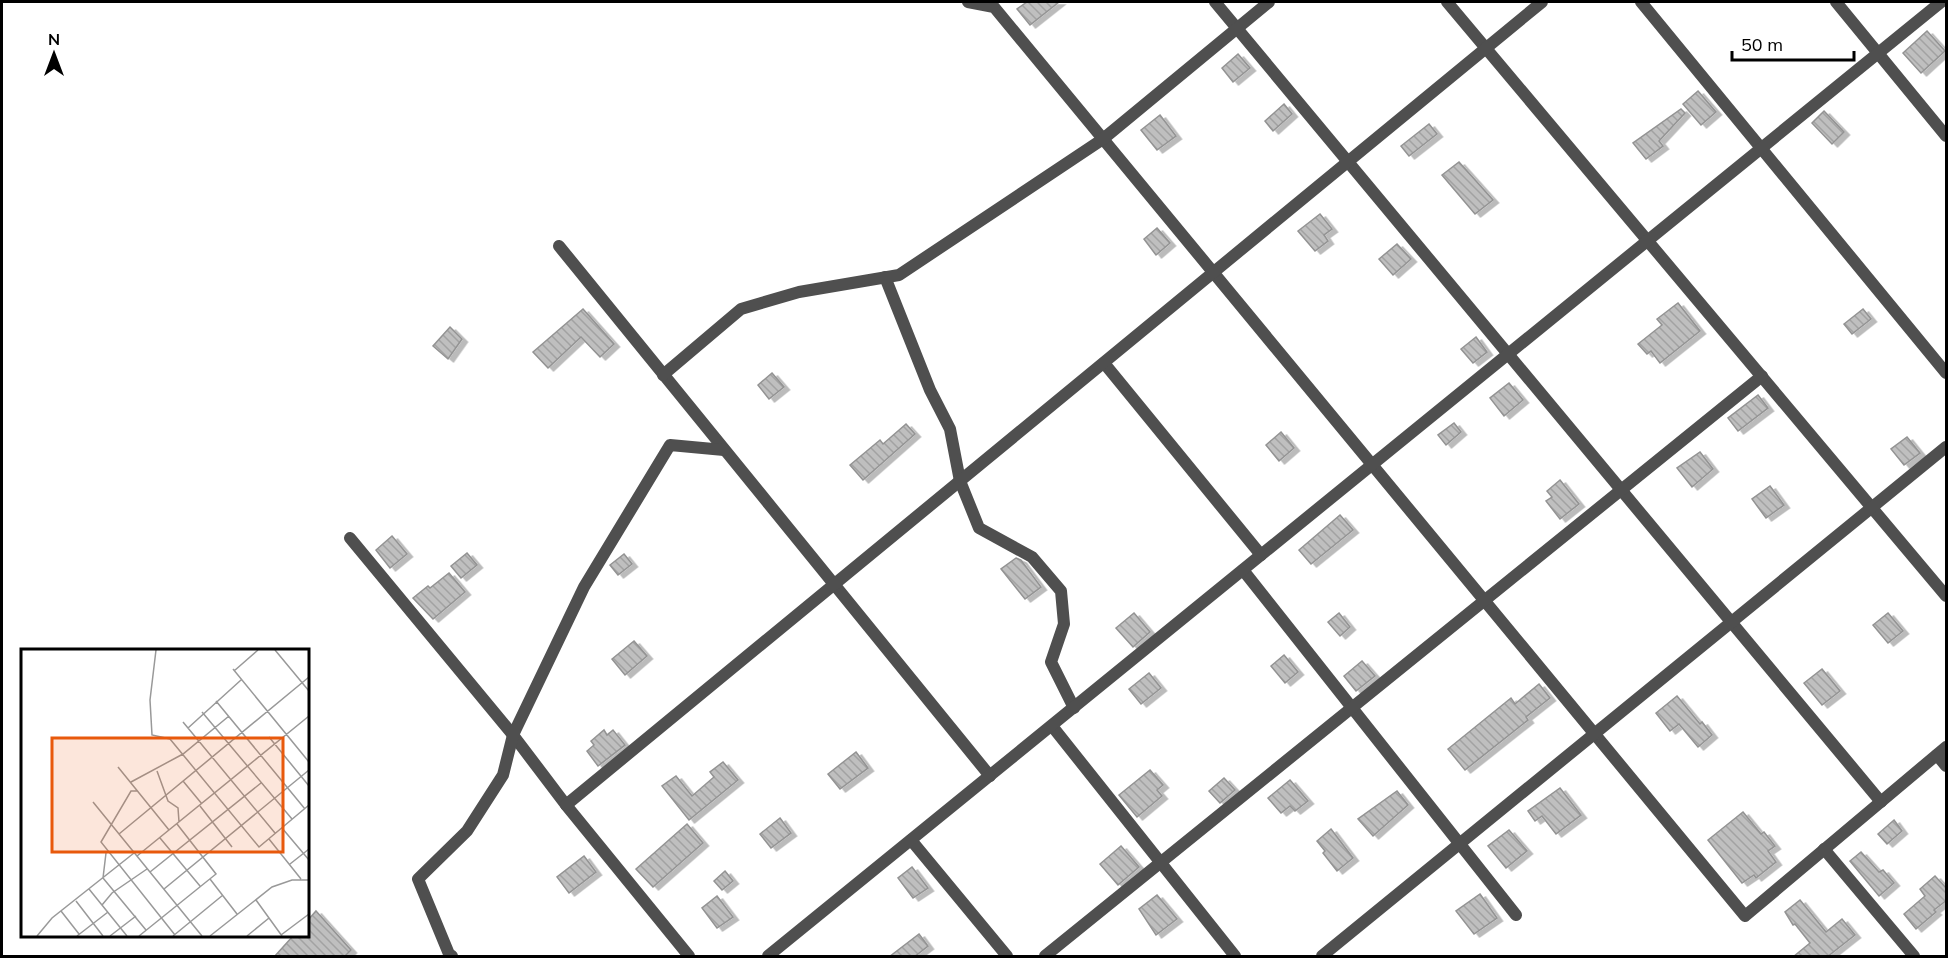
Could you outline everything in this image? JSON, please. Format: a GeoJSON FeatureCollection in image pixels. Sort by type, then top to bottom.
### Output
{"type":"FeatureCollection","features":[{"type":"Feature","properties":{"kind":"street"},"geometry":{"type":"LineString","coordinates":[[968,2],[994,8],[1745,916],[1942,751],[1947,766]]}},
{"type":"Feature","properties":{"kind":"street"},"geometry":{"type":"LineString","coordinates":[[1215,2],[1881,802]]}},
{"type":"Feature","properties":{"kind":"street"},"geometry":{"type":"LineString","coordinates":[[663,375],[741,309],[799,292],[899,275],[1102,138],[1269,2]]}},
{"type":"Feature","properties":{"kind":"street"},"geometry":{"type":"LineString","coordinates":[[1447,2],[1947,596]]}},
{"type":"Feature","properties":{"kind":"street"},"geometry":{"type":"LineString","coordinates":[[566,806],[1542,2]]}},
{"type":"Feature","properties":{"kind":"street"},"geometry":{"type":"LineString","coordinates":[[1641,2],[1947,373]]}},
{"type":"Feature","properties":{"kind":"street"},"geometry":{"type":"LineString","coordinates":[[1836,2],[1947,136]]}},
{"type":"Feature","properties":{"kind":"street"},"geometry":{"type":"LineString","coordinates":[[768,957],[1941,2]]}},
{"type":"Feature","properties":{"kind":"street"},"geometry":{"type":"LineString","coordinates":[[559,246],[990,776]]}},
{"type":"Feature","properties":{"kind":"street"},"geometry":{"type":"LineString","coordinates":[[885,277],[930,390],[950,429],[960,481],[980,528],[1032,556],[1061,591],[1064,624],[1051,662],[1074,708]]}},
{"type":"Feature","properties":{"kind":"street"},"geometry":{"type":"LineString","coordinates":[[1104,363],[1261,555]]}},
{"type":"Feature","properties":{"kind":"street"},"geometry":{"type":"LineString","coordinates":[[1044,957],[1762,376]]}},
{"type":"Feature","properties":{"kind":"street"},"geometry":{"type":"LineString","coordinates":[[452,957],[418,879],[467,831],[503,775],[513,735],[584,587],[670,445],[724,450]]}},
{"type":"Feature","properties":{"kind":"street"},"geometry":{"type":"LineString","coordinates":[[1322,957],[1947,447]]}},
{"type":"Feature","properties":{"kind":"street"},"geometry":{"type":"LineString","coordinates":[[350,538],[513,735],[566,806],[689,957]]}},
{"type":"Feature","properties":{"kind":"street"},"geometry":{"type":"LineString","coordinates":[[1243,570],[1516,915]]}},
{"type":"Feature","properties":{"kind":"street"},"geometry":{"type":"LineString","coordinates":[[1052,726],[1235,957]]}},
{"type":"Feature","properties":{"kind":"street"},"geometry":{"type":"LineString","coordinates":[[911,840],[1007,957]]}},
{"type":"Feature","properties":{"kind":"street"},"geometry":{"type":"LineString","coordinates":[[1824,849],[1914,957]]}},
{"type":"Feature","properties":{"kind":"building"},"geometry":{"type":"Polygon","coordinates":[[[1027,2],[1059,2],[1030,25],[1017,9],[1027,2]]]}},
{"type":"Feature","properties":{"kind":"building"},"geometry":{"type":"Polygon","coordinates":[[[1927,31],[1945,51],[1921,73],[1903,53],[1927,31]]]}},
{"type":"Feature","properties":{"kind":"building"},"geometry":{"type":"Polygon","coordinates":[[[1238,54],[1250,68],[1233,82],[1222,68],[1238,54]]]}},
{"type":"Feature","properties":{"kind":"building"},"geometry":{"type":"Polygon","coordinates":[[[1698,91],[1716,112],[1701,125],[1683,104],[1698,91]]]}},
{"type":"Feature","properties":{"kind":"building"},"geometry":{"type":"Polygon","coordinates":[[[1284,104],[1292,114],[1273,131],[1265,121],[1284,104]]]}},
{"type":"Feature","properties":{"kind":"building"},"geometry":{"type":"Polygon","coordinates":[[[1681,109],[1685,113],[1659,141],[1663,146],[1646,159],[1633,143],[1681,109]]]}},
{"type":"Feature","properties":{"kind":"building"},"geometry":{"type":"Polygon","coordinates":[[[1824,111],[1844,132],[1832,144],[1812,123],[1824,111]]]}},
{"type":"Feature","properties":{"kind":"building"},"geometry":{"type":"Polygon","coordinates":[[[1160,115],[1176,136],[1157,150],[1141,130],[1160,115]]]}},
{"type":"Feature","properties":{"kind":"building"},"geometry":{"type":"Polygon","coordinates":[[[1429,124],[1437,134],[1409,156],[1401,146],[1429,124]]]}},
{"type":"Feature","properties":{"kind":"building"},"geometry":{"type":"Polygon","coordinates":[[[1459,162],[1493,200],[1475,214],[1442,175],[1459,162]]]}},
{"type":"Feature","properties":{"kind":"building"},"geometry":{"type":"Polygon","coordinates":[[[1320,214],[1332,229],[1324,235],[1328,241],[1315,251],[1298,231],[1320,214]]]}},
{"type":"Feature","properties":{"kind":"building"},"geometry":{"type":"Polygon","coordinates":[[[1157,228],[1170,243],[1156,255],[1144,239],[1157,228]]]}},
{"type":"Feature","properties":{"kind":"building"},"geometry":{"type":"Polygon","coordinates":[[[1397,244],[1411,259],[1393,275],[1379,259],[1397,244]]]}},
{"type":"Feature","properties":{"kind":"building"},"geometry":{"type":"Polygon","coordinates":[[[1678,303],[1700,331],[1660,363],[1651,351],[1647,354],[1638,344],[1662,325],[1657,319],[1678,303]]]}},
{"type":"Feature","properties":{"kind":"building"},"geometry":{"type":"Polygon","coordinates":[[[583,309],[614,344],[600,357],[581,337],[548,368],[533,352],[583,309]]]}},
{"type":"Feature","properties":{"kind":"building"},"geometry":{"type":"Polygon","coordinates":[[[1863,309],[1871,319],[1852,334],[1844,324],[1863,309]]]}},
{"type":"Feature","properties":{"kind":"building"},"geometry":{"type":"Polygon","coordinates":[[[450,327],[462,339],[448,359],[433,346],[450,327]]]}},
{"type":"Feature","properties":{"kind":"building"},"geometry":{"type":"Polygon","coordinates":[[[1476,337],[1487,352],[1473,363],[1461,349],[1476,337]]]}},
{"type":"Feature","properties":{"kind":"building"},"geometry":{"type":"Polygon","coordinates":[[[772,373],[784,387],[769,399],[758,385],[772,373]]]}},
{"type":"Feature","properties":{"kind":"building"},"geometry":{"type":"Polygon","coordinates":[[[1509,383],[1523,400],[1504,416],[1490,398],[1509,383]]]}},
{"type":"Feature","properties":{"kind":"building"},"geometry":{"type":"Polygon","coordinates":[[[1758,395],[1768,408],[1738,431],[1728,418],[1758,395]]]}},
{"type":"Feature","properties":{"kind":"building"},"geometry":{"type":"Polygon","coordinates":[[[1454,423],[1461,432],[1446,445],[1438,435],[1454,423]]]}},
{"type":"Feature","properties":{"kind":"building"},"geometry":{"type":"Polygon","coordinates":[[[906,424],[915,434],[863,480],[850,465],[880,440],[883,444],[906,424]]]}},
{"type":"Feature","properties":{"kind":"building"},"geometry":{"type":"Polygon","coordinates":[[[1281,432],[1294,448],[1279,461],[1266,445],[1281,432]]]}},
{"type":"Feature","properties":{"kind":"building"},"geometry":{"type":"Polygon","coordinates":[[[1907,437],[1920,453],[1904,465],[1891,449],[1907,437]]]}},
{"type":"Feature","properties":{"kind":"building"},"geometry":{"type":"Polygon","coordinates":[[[1700,452],[1713,469],[1692,487],[1677,468],[1700,452]]]}},
{"type":"Feature","properties":{"kind":"building"},"geometry":{"type":"Polygon","coordinates":[[[1560,480],[1579,504],[1560,519],[1546,501],[1552,497],[1547,491],[1560,480]]]}},
{"type":"Feature","properties":{"kind":"building"},"geometry":{"type":"Polygon","coordinates":[[[1770,486],[1784,505],[1766,518],[1752,499],[1770,486]]]}},
{"type":"Feature","properties":{"kind":"building"},"geometry":{"type":"Polygon","coordinates":[[[1340,515],[1353,530],[1311,564],[1299,550],[1340,515]]]}},
{"type":"Feature","properties":{"kind":"building"},"geometry":{"type":"Polygon","coordinates":[[[392,536],[407,554],[390,568],[376,550],[392,536]]]}},
{"type":"Feature","properties":{"kind":"building"},"geometry":{"type":"Polygon","coordinates":[[[467,553],[477,565],[461,578],[451,566],[467,553]]]}},
{"type":"Feature","properties":{"kind":"building"},"geometry":{"type":"Polygon","coordinates":[[[624,554],[632,564],[618,575],[610,565],[624,554]]]}},
{"type":"Feature","properties":{"kind":"building"},"geometry":{"type":"Polygon","coordinates":[[[1016,558],[1021,560],[1041,587],[1025,599],[1001,569],[1016,558]]]}},
{"type":"Feature","properties":{"kind":"building"},"geometry":{"type":"Polygon","coordinates":[[[449,573],[465,592],[433,619],[413,598],[449,573]]]}},
{"type":"Feature","properties":{"kind":"building"},"geometry":{"type":"Polygon","coordinates":[[[1134,613],[1150,632],[1133,647],[1116,628],[1134,613]]]}},
{"type":"Feature","properties":{"kind":"building"},"geometry":{"type":"Polygon","coordinates":[[[1339,613],[1350,627],[1340,636],[1328,622],[1339,613]]]}},
{"type":"Feature","properties":{"kind":"building"},"geometry":{"type":"Polygon","coordinates":[[[1888,613],[1903,631],[1888,643],[1873,625],[1888,613]]]}},
{"type":"Feature","properties":{"kind":"building"},"geometry":{"type":"Polygon","coordinates":[[[634,641],[647,656],[625,675],[612,659],[634,641]]]}},
{"type":"Feature","properties":{"kind":"building"},"geometry":{"type":"Polygon","coordinates":[[[1284,655],[1298,672],[1285,683],[1271,666],[1284,655]]]}},
{"type":"Feature","properties":{"kind":"building"},"geometry":{"type":"Polygon","coordinates":[[[1362,661],[1375,676],[1356,691],[1344,676],[1362,661]]]}},
{"type":"Feature","properties":{"kind":"building"},"geometry":{"type":"Polygon","coordinates":[[[1822,669],[1840,691],[1822,705],[1804,683],[1822,669]]]}},
{"type":"Feature","properties":{"kind":"building"},"geometry":{"type":"Polygon","coordinates":[[[1149,673],[1161,688],[1141,704],[1129,689],[1149,673]]]}},
{"type":"Feature","properties":{"kind":"building"},"geometry":{"type":"Polygon","coordinates":[[[1539,684],[1550,698],[1526,717],[1528,720],[1465,770],[1448,749],[1511,698],[1515,704],[1539,684]]]}},
{"type":"Feature","properties":{"kind":"building"},"geometry":{"type":"Polygon","coordinates":[[[1677,696],[1712,735],[1698,747],[1679,724],[1670,731],[1656,713],[1677,696]]]}},
{"type":"Feature","properties":{"kind":"building"},"geometry":{"type":"Polygon","coordinates":[[[604,730],[607,735],[613,730],[625,745],[598,766],[587,751],[594,745],[591,741],[604,730]]]}},
{"type":"Feature","properties":{"kind":"building"},"geometry":{"type":"Polygon","coordinates":[[[856,752],[868,768],[840,789],[828,774],[856,752]]]}},
{"type":"Feature","properties":{"kind":"building"},"geometry":{"type":"Polygon","coordinates":[[[723,762],[738,780],[689,820],[662,786],[676,776],[692,796],[714,777],[710,772],[723,762]]]}},
{"type":"Feature","properties":{"kind":"building"},"geometry":{"type":"Polygon","coordinates":[[[1150,770],[1163,785],[1157,790],[1162,796],[1137,817],[1119,795],[1150,770]]]}},
{"type":"Feature","properties":{"kind":"building"},"geometry":{"type":"Polygon","coordinates":[[[1224,778],[1235,790],[1220,803],[1209,791],[1224,778]]]}},
{"type":"Feature","properties":{"kind":"building"},"geometry":{"type":"Polygon","coordinates":[[[1290,780],[1308,801],[1295,811],[1290,806],[1281,813],[1268,798],[1290,780]]]}},
{"type":"Feature","properties":{"kind":"building"},"geometry":{"type":"Polygon","coordinates":[[[1560,788],[1581,815],[1556,834],[1542,816],[1535,821],[1528,811],[1560,788]]]}},
{"type":"Feature","properties":{"kind":"building"},"geometry":{"type":"Polygon","coordinates":[[[1397,791],[1408,805],[1373,836],[1358,819],[1397,791]]]}},
{"type":"Feature","properties":{"kind":"building"},"geometry":{"type":"Polygon","coordinates":[[[1743,812],[1761,834],[1764,832],[1775,846],[1768,851],[1776,862],[1756,878],[1754,875],[1742,883],[1708,840],[1743,812]]]}},
{"type":"Feature","properties":{"kind":"building"},"geometry":{"type":"Polygon","coordinates":[[[780,818],[791,833],[771,848],[760,834],[780,818]]]}},
{"type":"Feature","properties":{"kind":"building"},"geometry":{"type":"Polygon","coordinates":[[[1894,820],[1902,831],[1887,844],[1878,834],[1894,820]]]}},
{"type":"Feature","properties":{"kind":"building"},"geometry":{"type":"Polygon","coordinates":[[[687,824],[703,843],[653,887],[636,869],[687,824]]]}},
{"type":"Feature","properties":{"kind":"building"},"geometry":{"type":"Polygon","coordinates":[[[1331,829],[1353,858],[1337,871],[1317,841],[1331,829]]]}},
{"type":"Feature","properties":{"kind":"building"},"geometry":{"type":"Polygon","coordinates":[[[1509,830],[1527,851],[1506,868],[1488,846],[1509,830]]]}},
{"type":"Feature","properties":{"kind":"building"},"geometry":{"type":"Polygon","coordinates":[[[1121,846],[1139,867],[1118,885],[1100,864],[1121,846]]]}},
{"type":"Feature","properties":{"kind":"building"},"geometry":{"type":"Polygon","coordinates":[[[1861,852],[1879,872],[1883,870],[1894,883],[1879,896],[1850,861],[1861,852]]]}},
{"type":"Feature","properties":{"kind":"building"},"geometry":{"type":"Polygon","coordinates":[[[584,856],[596,872],[569,893],[557,877],[584,856]]]}},
{"type":"Feature","properties":{"kind":"building"},"geometry":{"type":"Polygon","coordinates":[[[912,867],[928,888],[913,898],[898,878],[912,867]]]}},
{"type":"Feature","properties":{"kind":"building"},"geometry":{"type":"Polygon","coordinates":[[[725,871],[733,881],[722,890],[714,881],[725,871]]]}},
{"type":"Feature","properties":{"kind":"building"},"geometry":{"type":"Polygon","coordinates":[[[1935,876],[1947,889],[1947,900],[1916,929],[1904,914],[1925,896],[1920,889],[1935,876]]]}},
{"type":"Feature","properties":{"kind":"building"},"geometry":{"type":"Polygon","coordinates":[[[1480,894],[1497,918],[1474,934],[1456,911],[1480,894]]]}},
{"type":"Feature","properties":{"kind":"building"},"geometry":{"type":"Polygon","coordinates":[[[1157,895],[1177,919],[1156,935],[1139,909],[1157,895]]]}},
{"type":"Feature","properties":{"kind":"building"},"geometry":{"type":"Polygon","coordinates":[[[717,896],[733,917],[717,928],[702,908],[717,896]]]}},
{"type":"Feature","properties":{"kind":"building"},"geometry":{"type":"Polygon","coordinates":[[[1800,900],[1826,932],[1842,919],[1855,935],[1827,957],[1793,957],[1810,943],[1795,924],[1793,925],[1785,912],[1800,900]]]}},
{"type":"Feature","properties":{"kind":"building"},"geometry":{"type":"Polygon","coordinates":[[[316,911],[351,950],[344,957],[274,957],[292,937],[309,937],[309,919],[316,911]]]}},
{"type":"Feature","properties":{"kind":"building"},"geometry":{"type":"Polygon","coordinates":[[[919,934],[928,946],[914,957],[889,957],[919,934]]]}}]}
